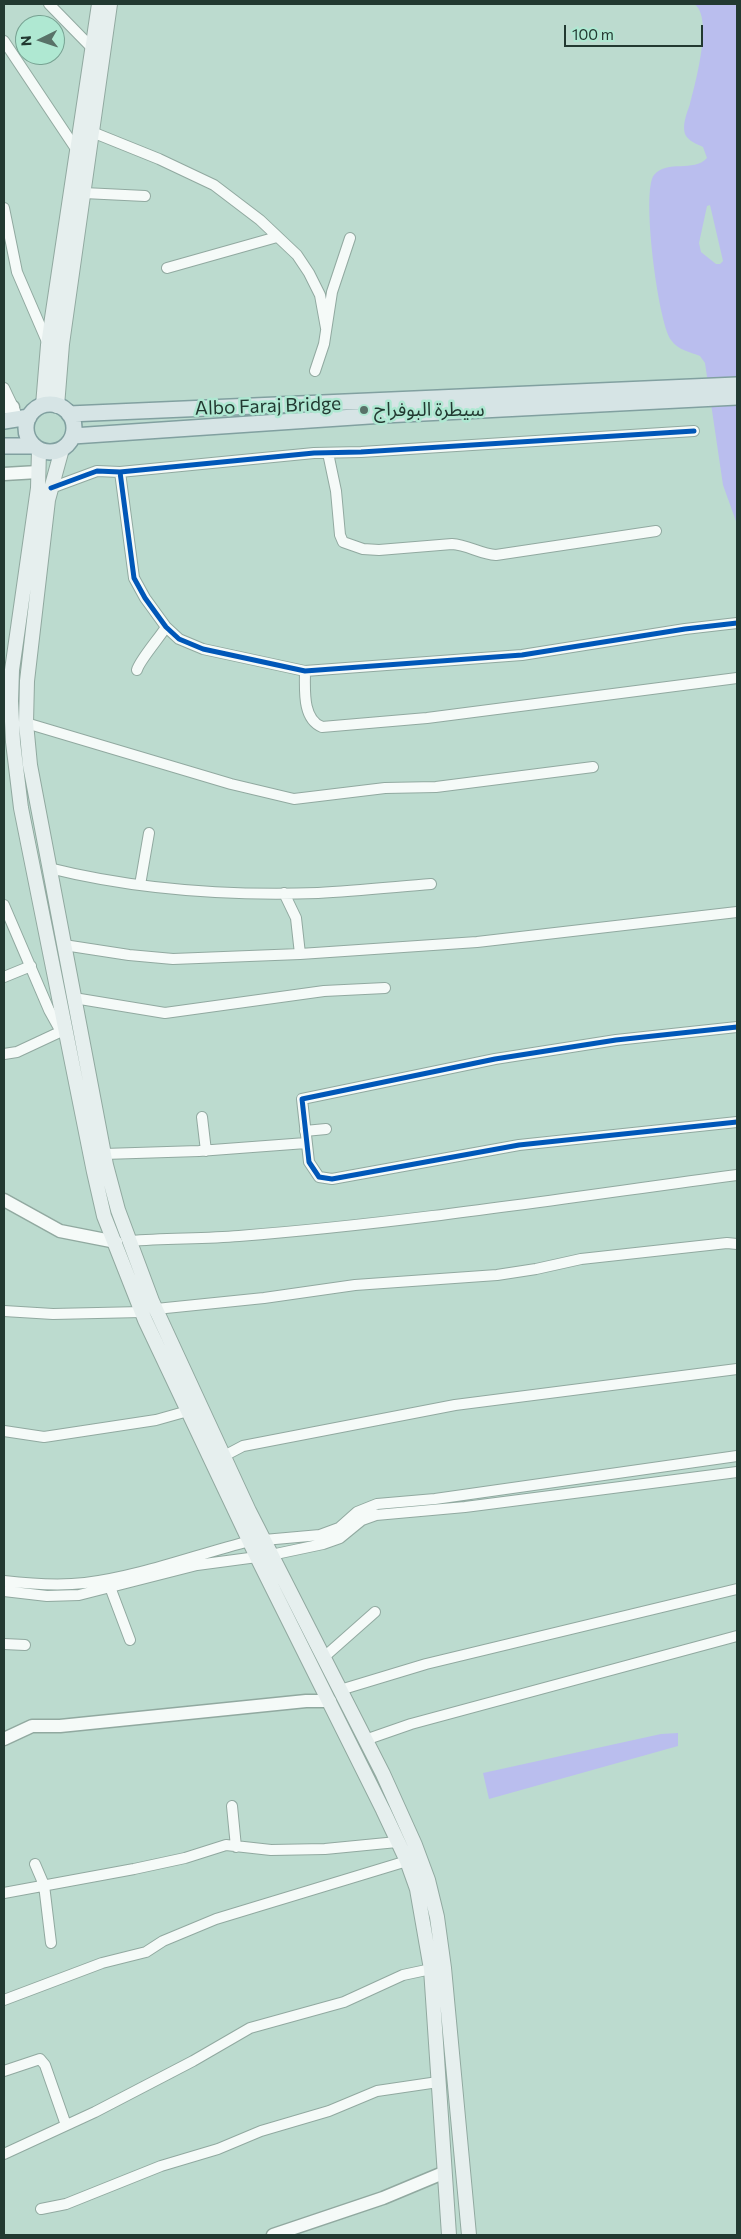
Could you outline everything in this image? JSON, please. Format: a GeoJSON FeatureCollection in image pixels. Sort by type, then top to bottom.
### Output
{"type":"FeatureCollection","features":[{"type":"Feature","properties":{"kind":"main road"},"geometry":{"type":"LineString","coordinates":[[99,4],[48,345],[57,408],[74,428],[72,436],[62,449],[51,488],[27,681],[26,723],[30,765],[74,998],[82,1077],[98,1189],[104,1216],[123,1242]]}},
{"type":"Feature","properties":{"kind":"main road"},"geometry":{"type":"LineString","coordinates":[[57,408],[62,344],[110,4]]}},
{"type":"Feature","properties":{"kind":"main road","name":"Albo Faraj Bridge"},"geometry":{"type":"LineString","coordinates":[[72,436],[737,385]]}},
{"type":"Feature","properties":{"kind":"main road","name":"Albo Faraj Bridge"},"geometry":{"type":"LineString","coordinates":[[57,408],[737,397]]}},
{"type":"Feature","properties":{"kind":"main road"},"geometry":{"type":"LineString","coordinates":[[57,408],[14,414],[37,448],[38,472],[36,505],[8,666],[22,808],[64,1033],[82,1077],[104,1154],[118,1210],[123,1242],[188,1411],[217,1450],[250,1541],[264,1556],[340,1690],[415,1845],[428,1880],[437,1918],[444,1968],[469,2235]]}},
{"type":"Feature","properties":{"kind":"main road"},"geometry":{"type":"LineString","coordinates":[[4,446],[37,448],[47,452],[62,449]]}},
{"type":"Feature","properties":{"kind":"main road"},"geometry":{"type":"LineString","coordinates":[[149,1310],[217,1450],[264,1540],[264,1556],[330,1701],[407,1861],[417,1890],[431,1969],[449,2235]]}},
{"type":"Feature","properties":{"kind":"main road"},"geometry":{"type":"LineString","coordinates":[[441,2135],[460,2134]]}},
{"type":"Feature","properties":{"kind":"street"},"geometry":{"type":"LineString","coordinates":[[49,4],[92,48]]}},
{"type":"Feature","properties":{"kind":"street"},"geometry":{"type":"LineString","coordinates":[[4,41],[76,149]]}},
{"type":"Feature","properties":{"kind":"street"},"geometry":{"type":"LineString","coordinates":[[92,132],[159,159],[214,185],[260,220],[297,255],[309,273],[320,295],[326,328]]}},
{"type":"Feature","properties":{"kind":"street"},"geometry":{"type":"LineString","coordinates":[[84,193],[145,196]]}},
{"type":"Feature","properties":{"kind":"street"},"geometry":{"type":"LineString","coordinates":[[4,208],[20,281],[48,345]]}},
{"type":"Feature","properties":{"kind":"street"},"geometry":{"type":"LineString","coordinates":[[167,268],[277,237]]}},
{"type":"Feature","properties":{"kind":"street"},"geometry":{"type":"LineString","coordinates":[[315,371],[326,328],[332,292],[350,238]]}},
{"type":"Feature","properties":{"kind":"street"},"geometry":{"type":"LineString","coordinates":[[4,388],[14,414]]}},
{"type":"Feature","properties":{"kind":"street"},"geometry":{"type":"LineString","coordinates":[[51,488],[98,471],[120,472],[140,468],[328,453],[694,431]]}},
{"type":"Feature","properties":{"kind":"street"},"geometry":{"type":"LineString","coordinates":[[328,453],[336,491],[340,535],[343,542],[363,549],[379,550],[452,544],[462,545],[482,554],[496,555],[656,531]]}},
{"type":"Feature","properties":{"kind":"street"},"geometry":{"type":"LineString","coordinates":[[4,474],[38,472]]}},
{"type":"Feature","properties":{"kind":"street"},"geometry":{"type":"LineString","coordinates":[[120,472],[134,578],[145,598],[166,627],[179,639],[203,649],[305,671],[522,655],[685,629],[737,623]]}},
{"type":"Feature","properties":{"kind":"street"},"geometry":{"type":"LineString","coordinates":[[138,670],[138,664],[152,649],[166,627]]}},
{"type":"Feature","properties":{"kind":"street"},"geometry":{"type":"LineString","coordinates":[[305,671],[306,704],[310,719],[314,724],[322,728],[427,718],[737,678]]}},
{"type":"Feature","properties":{"kind":"street"},"geometry":{"type":"LineString","coordinates":[[26,723],[222,781],[294,799],[385,788],[436,787],[593,767]]}},
{"type":"Feature","properties":{"kind":"street"},"geometry":{"type":"LineString","coordinates":[[140,886],[149,833]]}},
{"type":"Feature","properties":{"kind":"street"},"geometry":{"type":"LineString","coordinates":[[50,868],[82,876],[140,886],[228,893],[318,893],[432,884]]}},
{"type":"Feature","properties":{"kind":"street"},"geometry":{"type":"LineString","coordinates":[[284,893],[296,918],[300,954]]}},
{"type":"Feature","properties":{"kind":"street"},"geometry":{"type":"LineString","coordinates":[[4,905],[48,1010],[64,1033],[17,1052],[4,1054]]}},
{"type":"Feature","properties":{"kind":"street"},"geometry":{"type":"LineString","coordinates":[[64,945],[128,955],[173,959],[300,954],[477,942],[737,912]]}},
{"type":"Feature","properties":{"kind":"street"},"geometry":{"type":"LineString","coordinates":[[4,977],[31,966]]}},
{"type":"Feature","properties":{"kind":"street"},"geometry":{"type":"LineString","coordinates":[[74,998],[165,1013],[324,991],[385,988]]}},
{"type":"Feature","properties":{"kind":"street"},"geometry":{"type":"LineString","coordinates":[[737,1026],[616,1040],[495,1059],[302,1099],[306,1143],[314,1171],[319,1177],[332,1179],[519,1146],[737,1122]]}},
{"type":"Feature","properties":{"kind":"street"},"geometry":{"type":"LineString","coordinates":[[202,1117],[206,1151]]}},
{"type":"Feature","properties":{"kind":"street"},"geometry":{"type":"LineString","coordinates":[[305,1132],[326,1129]]}},
{"type":"Feature","properties":{"kind":"street"},"geometry":{"type":"LineString","coordinates":[[104,1154],[206,1151],[306,1143]]}},
{"type":"Feature","properties":{"kind":"street"},"geometry":{"type":"LineString","coordinates":[[4,1200],[22,1208],[48,1226],[60,1231],[123,1242],[173,1237],[247,1235],[404,1218],[737,1175]]}},
{"type":"Feature","properties":{"kind":"street"},"geometry":{"type":"LineString","coordinates":[[4,1311],[53,1314],[149,1310],[264,1298],[354,1285],[497,1275],[581,1259],[737,1244]]}},
{"type":"Feature","properties":{"kind":"street"},"geometry":{"type":"LineString","coordinates":[[217,1450],[455,1405],[737,1369]]}},
{"type":"Feature","properties":{"kind":"street"},"geometry":{"type":"LineString","coordinates":[[4,1431],[44,1437],[156,1420],[188,1411]]}},
{"type":"Feature","properties":{"kind":"street"},"geometry":{"type":"LineString","coordinates":[[264,1540],[320,1535],[339,1528],[358,1512],[377,1504],[435,1499],[737,1456]]}},
{"type":"Feature","properties":{"kind":"street"},"geometry":{"type":"LineString","coordinates":[[4,1592],[65,1596],[205,1564],[264,1556],[323,1544],[340,1538],[362,1520],[376,1515],[465,1507],[737,1472]]}},
{"type":"Feature","properties":{"kind":"street"},"geometry":{"type":"LineString","coordinates":[[4,1581],[86,1583],[145,1570],[250,1541]]}},
{"type":"Feature","properties":{"kind":"street"},"geometry":{"type":"LineString","coordinates":[[110,1586],[130,1640]]}},
{"type":"Feature","properties":{"kind":"street"},"geometry":{"type":"LineString","coordinates":[[340,1690],[426,1664],[737,1589]]}},
{"type":"Feature","properties":{"kind":"street"},"geometry":{"type":"LineString","coordinates":[[323,1658],[375,1612]]}},
{"type":"Feature","properties":{"kind":"street"},"geometry":{"type":"LineString","coordinates":[[365,1740],[411,1724],[737,1636]]}},
{"type":"Feature","properties":{"kind":"street"},"geometry":{"type":"LineString","coordinates":[[4,1644],[25,1645]]}},
{"type":"Feature","properties":{"kind":"street"},"geometry":{"type":"LineString","coordinates":[[4,1739],[32,1726],[60,1726],[306,1700],[330,1701]]}},
{"type":"Feature","properties":{"kind":"street"},"geometry":{"type":"LineString","coordinates":[[232,1806],[236,1847]]}},
{"type":"Feature","properties":{"kind":"street"},"geometry":{"type":"LineString","coordinates":[[4,1893],[176,1860],[226,1845],[270,1850],[325,1849],[398,1842]]}},
{"type":"Feature","properties":{"kind":"street"},"geometry":{"type":"LineString","coordinates":[[4,2000],[102,1964],[146,1952],[163,1941],[216,1919],[407,1861]]}},
{"type":"Feature","properties":{"kind":"street"},"geometry":{"type":"LineString","coordinates":[[35,1864],[44,1885],[51,1943]]}},
{"type":"Feature","properties":{"kind":"street"},"geometry":{"type":"LineString","coordinates":[[4,2154],[193,2061],[250,2028],[344,2002],[403,1975],[431,1969]]}},
{"type":"Feature","properties":{"kind":"street"},"geometry":{"type":"LineString","coordinates":[[4,2071],[40,2059],[45,2065],[66,2125]]}},
{"type":"Feature","properties":{"kind":"street"},"geometry":{"type":"LineString","coordinates":[[41,2209],[66,2204],[161,2166],[218,2149],[261,2131],[330,2111],[377,2091],[438,2082]]}},
{"type":"Feature","properties":{"kind":"street"},"geometry":{"type":"LineString","coordinates":[[273,2235],[383,2198],[444,2173]]}},
{"type":"Feature","properties":{"kind":"water"},"geometry":{"type":"Polygon","coordinates":[[[694,4],[737,4],[737,524],[723,485],[705,363],[700,356],[677,346],[671,340],[666,328],[656,284],[650,229],[650,186],[654,175],[666,168],[695,165],[707,158],[703,147],[688,139],[684,130],[685,119],[696,82],[701,51],[703,22],[700,11],[694,4]],[[710,205],[707,206],[699,243],[701,252],[716,264],[720,264],[723,261],[710,205]]]}},
{"type":"Feature","properties":{"kind":"water"},"geometry":{"type":"Polygon","coordinates":[[[678,1733],[678,1746],[489,1799],[483,1773],[661,1734],[678,1733]]]}},
{"type":"Feature","properties":{"kind":"cycle path"},"geometry":{"type":"LineString","coordinates":[[51,488],[97,471],[120,472],[314,453],[361,452],[694,431]]}},
{"type":"Feature","properties":{"kind":"cycle path"},"geometry":{"type":"LineString","coordinates":[[120,472],[134,578],[145,598],[166,627],[179,639],[203,649],[305,671],[522,655],[685,629],[737,623]]}},
{"type":"Feature","properties":{"kind":"cycle path"},"geometry":{"type":"LineString","coordinates":[[737,1027],[616,1040],[495,1059],[302,1099],[309,1162],[319,1177],[332,1179],[519,1145],[737,1122]]}},
{"type":"Feature","properties":{"kind":"place","name":"سيطرة البوفراج"},"geometry":{"type":"Point","coordinates":[364,410]}}]}
